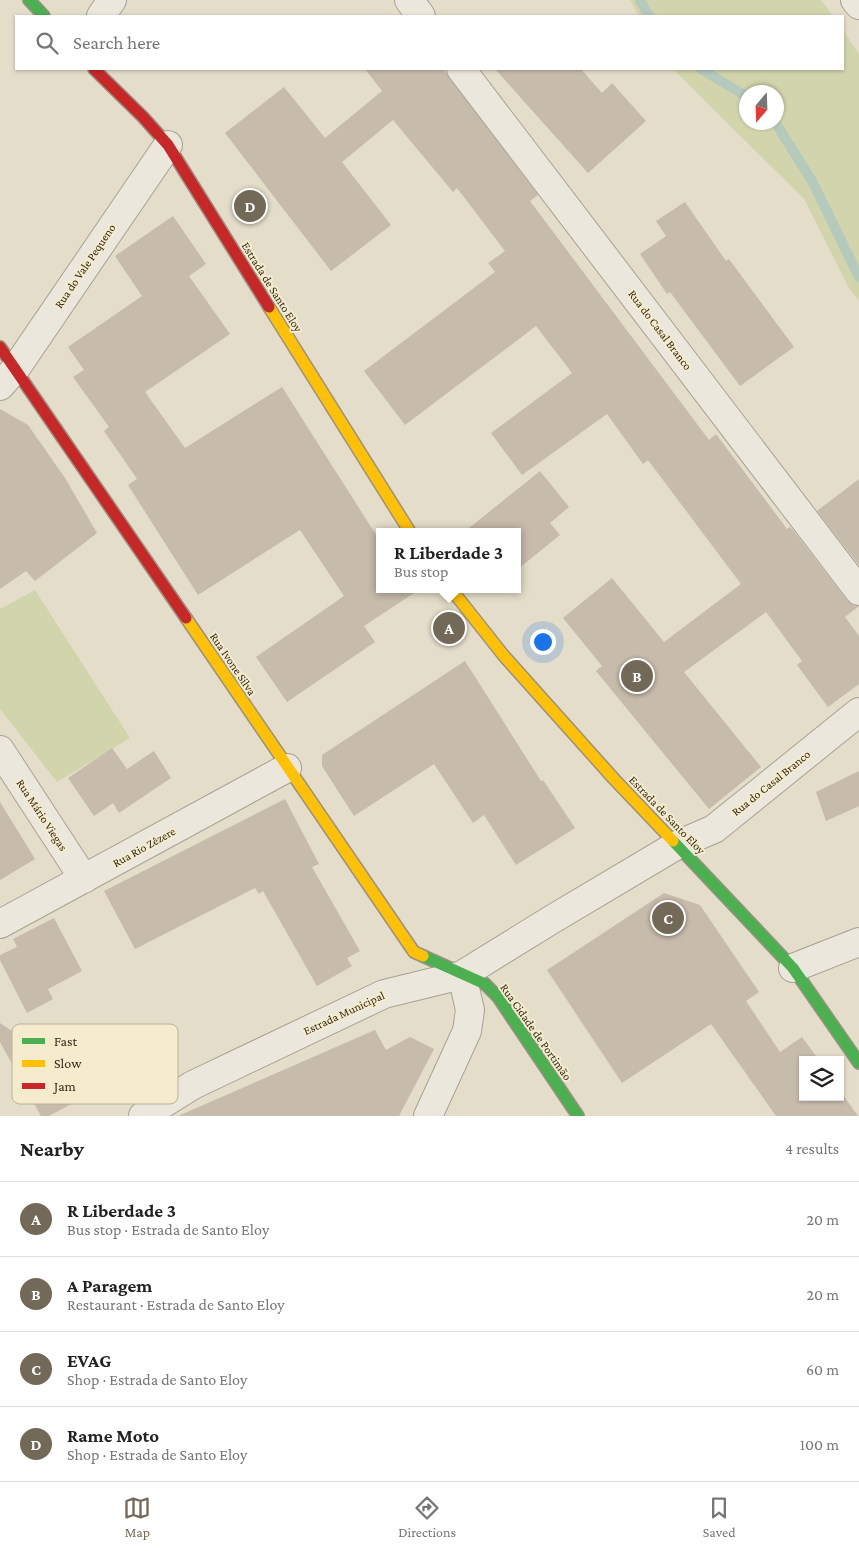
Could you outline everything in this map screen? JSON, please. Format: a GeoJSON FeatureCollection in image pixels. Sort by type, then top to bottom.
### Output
{"type":"FeatureCollection","features":[{"type":"Feature","properties":{"kind":"main road"},"geometry":{"type":"LineString","coordinates":[[29,0],[43,15]]}},
{"type":"Feature","properties":{"kind":"main road","name":"Estrada de Santo Eloy"},"geometry":{"type":"LineString","coordinates":[[95,70],[143,117],[168,145],[407,528]]}},
{"type":"Feature","properties":{"kind":"main road","name":"Rua Ivone Silva"},"geometry":{"type":"LineString","coordinates":[[5,367],[414,952],[462,975]]}},
{"type":"Feature","properties":{"kind":"main road","name":"Estrada de Santo Eloy"},"geometry":{"type":"LineString","coordinates":[[454,593],[504,656],[614,779],[793,968],[859,1063]]}},
{"type":"Feature","properties":{"kind":"main road","name":"Rua Cidade de Portimão"},"geometry":{"type":"LineString","coordinates":[[462,975],[485,984],[498,997],[578,1116]]}},
{"type":"Feature","properties":{"kind":"street"},"geometry":{"type":"LineString","coordinates":[[102,15],[112,0]]}},
{"type":"Feature","properties":{"kind":"street"},"geometry":{"type":"LineString","coordinates":[[409,0],[420,15]]}},
{"type":"Feature","properties":{"kind":"street"},"geometry":{"type":"LineString","coordinates":[[855,0],[859,5]]}},
{"type":"Feature","properties":{"kind":"street","name":"Rua do Casal Branco"},"geometry":{"type":"LineString","coordinates":[[462,70],[859,591]]}},
{"type":"Feature","properties":{"kind":"street","name":"Rua do Vale Pequeno"},"geometry":{"type":"LineString","coordinates":[[5,367],[168,145]]}},
{"type":"Feature","properties":{"kind":"street","name":"Rua do Casal Branco"},"geometry":{"type":"LineString","coordinates":[[677,845],[714,829],[859,712]]}},
{"type":"Feature","properties":{"kind":"street","name":"Rua Mário Viegas"},"geometry":{"type":"LineString","coordinates":[[0,750],[84,879]]}},
{"type":"Feature","properties":{"kind":"street","name":"Rua Rio Zêzere"},"geometry":{"type":"LineString","coordinates":[[0,924],[287,768]]}},
{"type":"Feature","properties":{"kind":"street","name":"Estrada Municipal"},"geometry":{"type":"LineString","coordinates":[[178,1094],[193,1085],[384,994],[462,975],[677,845]]}},
{"type":"Feature","properties":{"kind":"street"},"geometry":{"type":"LineString","coordinates":[[793,968],[859,942]]}},
{"type":"Feature","properties":{"kind":"street"},"geometry":{"type":"LineString","coordinates":[[428,1116],[467,1031],[470,1010],[462,975]]}},
{"type":"Feature","properties":{"kind":"street","name":"Estrada Municipal"},"geometry":{"type":"LineString","coordinates":[[143,1116],[162,1104]]}},
{"type":"Feature","properties":{"kind":"green space"},"geometry":{"type":"Polygon","coordinates":[[[630,0],[821,0],[832,15],[638,15],[630,0]]]}},
{"type":"Feature","properties":{"kind":"green space"},"geometry":{"type":"Polygon","coordinates":[[[844,32],[859,54],[859,301],[850,290],[804,199],[674,70],[844,70],[844,32]]]}},
{"type":"Feature","properties":{"kind":"green space"},"geometry":{"type":"Polygon","coordinates":[[[35,590],[130,738],[57,782],[0,709],[0,609],[35,590]]]}},
{"type":"Feature","properties":{"kind":"building"},"geometry":{"type":"Polygon","coordinates":[[[366,70],[444,70],[538,195],[530,201],[709,440],[716,434],[787,529],[790,527],[792,529],[847,600],[853,605],[859,606],[845,617],[859,636],[859,684],[828,707],[797,665],[802,661],[766,612],[684,672],[761,767],[709,809],[596,671],[602,666],[563,618],[612,578],[664,642],[741,584],[648,460],[643,464],[607,414],[522,475],[491,433],[572,373],[536,326],[405,425],[364,371],[495,272],[488,263],[505,251],[457,188],[453,192],[393,120],[342,162],[391,225],[331,271],[225,133],[284,87],[325,138],[382,91],[366,70]]]}},
{"type":"Feature","properties":{"kind":"building"},"geometry":{"type":"Polygon","coordinates":[[[496,70],[582,70],[602,93],[612,83],[646,121],[588,173],[496,70]]]}},
{"type":"Feature","properties":{"kind":"building"},"geometry":{"type":"Polygon","coordinates":[[[685,202],[726,261],[729,259],[794,347],[740,386],[670,292],[667,294],[640,254],[666,236],[656,221],[685,202]]]}},
{"type":"Feature","properties":{"kind":"building"},"geometry":{"type":"Polygon","coordinates":[[[173,216],[206,264],[189,276],[230,334],[145,392],[185,448],[282,387],[376,535],[376,593],[414,593],[364,626],[375,642],[287,702],[256,657],[344,596],[300,530],[198,595],[128,485],[137,479],[104,431],[109,427],[73,377],[84,370],[68,347],[142,296],[115,256],[173,216]]]}},
{"type":"Feature","properties":{"kind":"building"},"geometry":{"type":"Polygon","coordinates":[[[0,409],[28,425],[65,478],[97,533],[35,581],[26,571],[0,589],[0,409]]]}},
{"type":"Feature","properties":{"kind":"building"},"geometry":{"type":"Polygon","coordinates":[[[540,471],[569,507],[550,523],[560,535],[521,567],[521,528],[469,528],[540,471]]]}},
{"type":"Feature","properties":{"kind":"building"},"geometry":{"type":"Polygon","coordinates":[[[859,479],[859,565],[817,511],[859,479]]]}},
{"type":"Feature","properties":{"kind":"building"},"geometry":{"type":"Polygon","coordinates":[[[465,661],[541,781],[543,780],[575,828],[516,865],[484,815],[473,823],[434,764],[354,816],[322,766],[322,755],[465,661]]]}},
{"type":"Feature","properties":{"kind":"building"},"geometry":{"type":"Polygon","coordinates":[[[112,748],[127,769],[154,751],[171,778],[119,813],[113,803],[94,816],[68,778],[112,748]]]}},
{"type":"Feature","properties":{"kind":"building"},"geometry":{"type":"Polygon","coordinates":[[[859,771],[859,806],[826,821],[816,792],[859,771]]]}},
{"type":"Feature","properties":{"kind":"building"},"geometry":{"type":"Polygon","coordinates":[[[285,799],[319,864],[312,867],[360,951],[347,958],[352,966],[317,986],[263,891],[259,894],[255,888],[135,949],[104,891],[285,799]]]}},
{"type":"Feature","properties":{"kind":"building"},"geometry":{"type":"Polygon","coordinates":[[[0,802],[35,859],[0,880],[0,802]]]}},
{"type":"Feature","properties":{"kind":"building"},"geometry":{"type":"Polygon","coordinates":[[[664,893],[700,905],[759,992],[746,1001],[780,1052],[802,1037],[816,1056],[799,1056],[799,1101],[844,1101],[844,1097],[858,1116],[776,1116],[711,1024],[622,1083],[547,970],[664,893]]]}},
{"type":"Feature","properties":{"kind":"building"},"geometry":{"type":"Polygon","coordinates":[[[54,918],[82,971],[48,989],[53,999],[27,1013],[0,960],[0,955],[17,947],[13,939],[54,918]]]}},
{"type":"Feature","properties":{"kind":"building"},"geometry":{"type":"Polygon","coordinates":[[[0,1023],[12,1031],[12,1064],[0,1042],[0,1023]]]}},
{"type":"Feature","properties":{"kind":"building"},"geometry":{"type":"Polygon","coordinates":[[[375,1030],[386,1050],[410,1037],[434,1049],[399,1116],[178,1116],[375,1030]]]}},
{"type":"Feature","properties":{"kind":"building"},"geometry":{"type":"Polygon","coordinates":[[[34,1104],[71,1104],[49,1116],[41,1116],[34,1104]]]}},
{"type":"Feature","properties":{"kind":"waterway"},"geometry":{"type":"LineString","coordinates":[[640,0],[648,15]]}},
{"type":"Feature","properties":{"kind":"waterway"},"geometry":{"type":"LineString","coordinates":[[703,70],[739,92]]}},
{"type":"Feature","properties":{"kind":"waterway"},"geometry":{"type":"LineString","coordinates":[[780,130],[812,181],[859,277]]}},
{"type":"Feature","properties":{"kind":"traffic: fast"},"geometry":{"type":"LineString","coordinates":[[29,0],[43,15]]}},
{"type":"Feature","properties":{"kind":"traffic: fast"},"geometry":{"type":"LineString","coordinates":[[673,841],[793,968],[859,1063]]}},
{"type":"Feature","properties":{"kind":"traffic: fast"},"geometry":{"type":"LineString","coordinates":[[423,956],[485,984],[498,997],[578,1116]]}},
{"type":"Feature","properties":{"kind":"traffic: slow"},"geometry":{"type":"LineString","coordinates":[[269,307],[407,528]]}},
{"type":"Feature","properties":{"kind":"traffic: slow"},"geometry":{"type":"LineString","coordinates":[[454,593],[504,656],[614,779],[673,841]]}},
{"type":"Feature","properties":{"kind":"traffic: slow"},"geometry":{"type":"LineString","coordinates":[[186,618],[414,952],[423,956]]}},
{"type":"Feature","properties":{"kind":"traffic: jam"},"geometry":{"type":"LineString","coordinates":[[95,70],[143,117],[168,145],[269,307]]}},
{"type":"Feature","properties":{"kind":"traffic: jam"},"geometry":{"type":"LineString","coordinates":[[0,347],[186,618]]}},
{"type":"Feature","properties":{"kind":"place","name":"Rame Moto"},"geometry":{"type":"Point","coordinates":[250,206]}},
{"type":"Feature","properties":{"kind":"place","name":"R Liberdade 3"},"geometry":{"type":"Point","coordinates":[449,628]}},
{"type":"Feature","properties":{"kind":"place","name":"A Paragem"},"geometry":{"type":"Point","coordinates":[637,676]}},
{"type":"Feature","properties":{"kind":"place","name":"EVAG"},"geometry":{"type":"Point","coordinates":[668,918]}}]}
